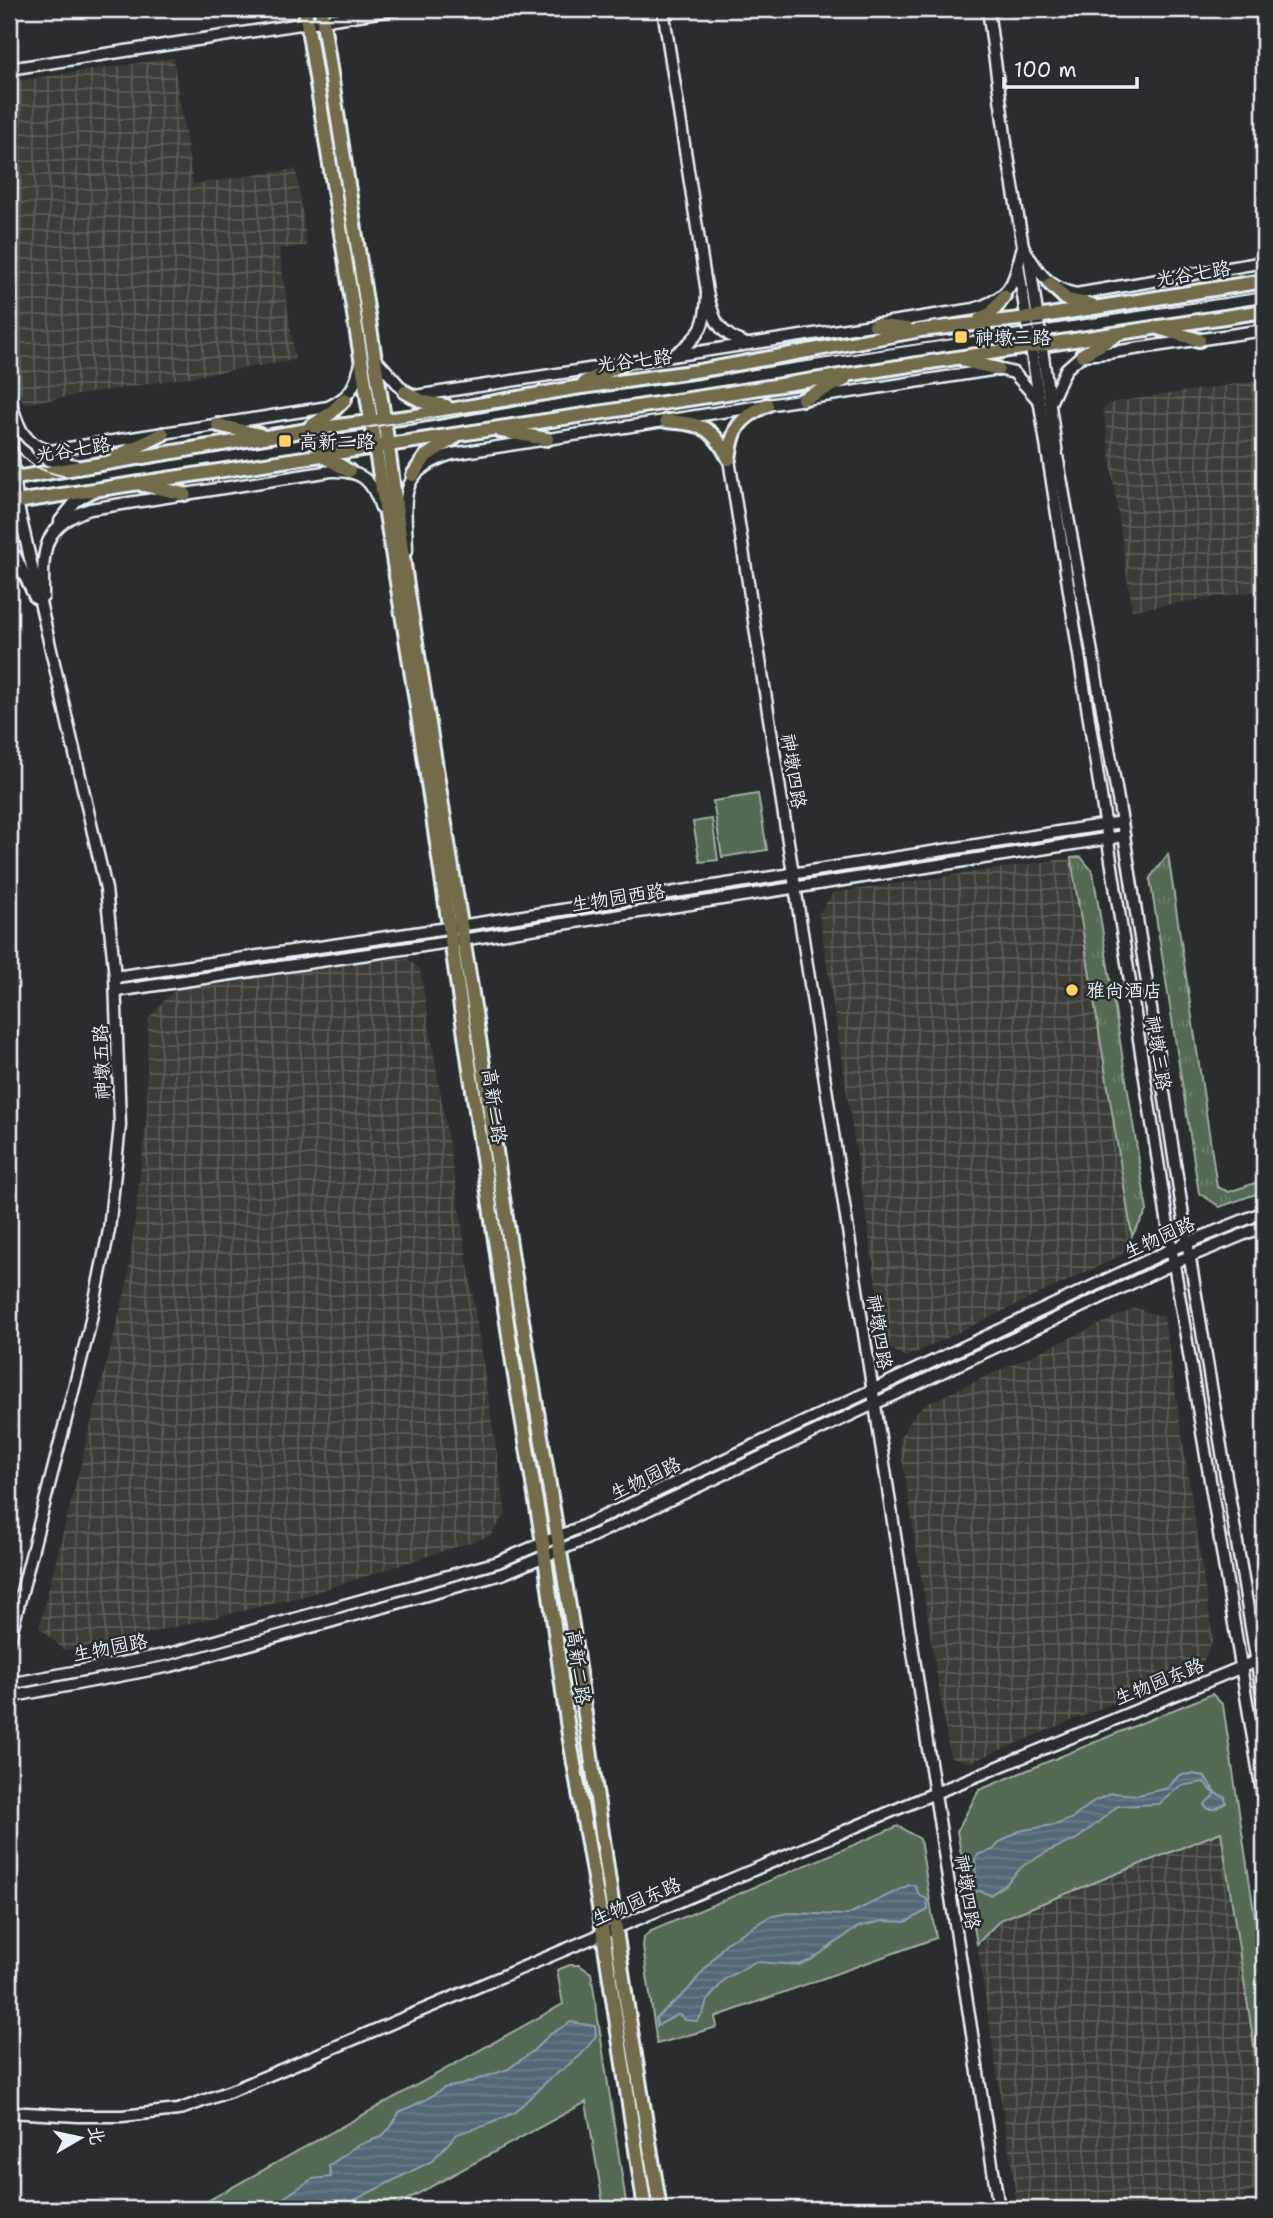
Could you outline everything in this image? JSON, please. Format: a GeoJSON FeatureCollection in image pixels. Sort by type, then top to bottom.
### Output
{"type":"FeatureCollection","features":[{"type":"Feature","properties":{"kind":"main road","name":"高新二路"},"geometry":{"type":"LineString","coordinates":[[304,9],[388,533],[455,927]]}},
{"type":"Feature","properties":{"kind":"main road","name":"高新二路"},"geometry":{"type":"LineString","coordinates":[[322,15],[388,444],[514,1370],[645,2209]]}},
{"type":"Feature","properties":{"kind":"main road"},"geometry":{"type":"LineString","coordinates":[[1232,286],[1264,270]]}},
{"type":"Feature","properties":{"kind":"main road","name":"光谷七路"},"geometry":{"type":"LineString","coordinates":[[10,475],[86,466],[574,388],[699,372],[921,330],[1031,317],[1264,281]]}},
{"type":"Feature","properties":{"kind":"main road"},"geometry":{"type":"LineString","coordinates":[[1050,284],[1068,300],[1087,306],[1117,304]]}},
{"type":"Feature","properties":{"kind":"main road"},"geometry":{"type":"LineString","coordinates":[[973,323],[991,314],[1004,296]]}},
{"type":"Feature","properties":{"kind":"main road"},"geometry":{"type":"LineString","coordinates":[[13,503],[1264,311]]}},
{"type":"Feature","properties":{"kind":"main road"},"geometry":{"type":"LineString","coordinates":[[876,325],[921,330]]}},
{"type":"Feature","properties":{"kind":"main road"},"geometry":{"type":"LineString","coordinates":[[1157,327],[1199,340]]}},
{"type":"Feature","properties":{"kind":"main road"},"geometry":{"type":"LineString","coordinates":[[1082,355],[1121,333]]}},
{"type":"Feature","properties":{"kind":"main road"},"geometry":{"type":"LineString","coordinates":[[947,359],[979,363],[998,369]]}},
{"type":"Feature","properties":{"kind":"main road"},"geometry":{"type":"LineString","coordinates":[[574,388],[622,364]]}},
{"type":"Feature","properties":{"kind":"main road"},"geometry":{"type":"LineString","coordinates":[[803,399],[858,373]]}},
{"type":"Feature","properties":{"kind":"main road"},"geometry":{"type":"LineString","coordinates":[[405,392],[424,402],[460,407]]}},
{"type":"Feature","properties":{"kind":"main road"},"geometry":{"type":"LineString","coordinates":[[301,431],[318,425],[345,399]]}},
{"type":"Feature","properties":{"kind":"main road"},"geometry":{"type":"LineString","coordinates":[[729,459],[732,435],[740,423],[767,405]]}},
{"type":"Feature","properties":{"kind":"main road"},"geometry":{"type":"LineString","coordinates":[[666,421],[692,423],[708,429],[719,440],[729,459]]}},
{"type":"Feature","properties":{"kind":"main road"},"geometry":{"type":"LineString","coordinates":[[218,425],[268,437]]}},
{"type":"Feature","properties":{"kind":"main road"},"geometry":{"type":"LineString","coordinates":[[490,429],[547,439]]}},
{"type":"Feature","properties":{"kind":"main road"},"geometry":{"type":"LineString","coordinates":[[413,475],[426,456],[462,433]]}},
{"type":"Feature","properties":{"kind":"main road"},"geometry":{"type":"LineString","coordinates":[[104,463],[163,434]]}},
{"type":"Feature","properties":{"kind":"main road"},"geometry":{"type":"LineString","coordinates":[[320,454],[349,471]]}},
{"type":"Feature","properties":{"kind":"main road"},"geometry":{"type":"LineString","coordinates":[[136,483],[185,494]]}},
{"type":"Feature","properties":{"kind":"main road","name":"高新二路"},"geometry":{"type":"LineString","coordinates":[[457,941],[558,1543],[660,2209]]}},
{"type":"Feature","properties":{"kind":"street"},"geometry":{"type":"LineString","coordinates":[[9,69],[307,24],[322,15],[398,9]]}},
{"type":"Feature","properties":{"kind":"street"},"geometry":{"type":"LineString","coordinates":[[663,9],[707,292],[715,321],[723,332],[733,340],[747,345]]}},
{"type":"Feature","properties":{"kind":"street"},"geometry":{"type":"LineString","coordinates":[[988,9],[1023,246],[1035,268],[1050,284],[1066,292],[1087,293],[1264,262]]}},
{"type":"Feature","properties":{"kind":"street"},"geometry":{"type":"LineString","coordinates":[[375,358],[405,392],[415,396],[974,309],[991,304],[1004,296],[1014,281],[1023,246]]}},
{"type":"Feature","properties":{"kind":"street","name":"神墩三路"},"geometry":{"type":"LineString","coordinates":[[1029,257],[1031,317]]}},
{"type":"Feature","properties":{"kind":"street","name":"神墩三路"},"geometry":{"type":"LineString","coordinates":[[1018,264],[1050,405],[1122,822],[1189,1257],[1261,1659],[1264,1706]]}},
{"type":"Feature","properties":{"kind":"street"},"geometry":{"type":"LineString","coordinates":[[673,356],[692,343],[702,328],[707,311],[707,292]]}},
{"type":"Feature","properties":{"kind":"street"},"geometry":{"type":"LineString","coordinates":[[1050,405],[1066,369],[1082,355],[1264,330]]}},
{"type":"Feature","properties":{"kind":"street","name":"神墩三路"},"geometry":{"type":"LineString","coordinates":[[1036,345],[1039,401],[1174,1264],[1264,1804]]}},
{"type":"Feature","properties":{"kind":"street"},"geometry":{"type":"LineString","coordinates":[[35,446],[50,451],[328,407],[345,399],[355,384],[361,363]]}},
{"type":"Feature","properties":{"kind":"street"},"geometry":{"type":"LineString","coordinates":[[407,586],[406,496],[413,475],[429,461],[452,454],[998,369],[1014,373],[1039,401]]}},
{"type":"Feature","properties":{"kind":"street"},"geometry":{"type":"LineString","coordinates":[[9,397],[21,432],[48,460],[86,466]]}},
{"type":"Feature","properties":{"kind":"street","name":"神墩五路"},"geometry":{"type":"LineString","coordinates":[[9,415],[13,503],[43,616],[106,889],[116,977],[120,1125],[109,1230],[89,1329],[9,1643]]}},
{"type":"Feature","properties":{"kind":"street","name":"神墩四路"},"geometry":{"type":"LineString","coordinates":[[729,459],[999,2209]]}},
{"type":"Feature","properties":{"kind":"street"},"geometry":{"type":"LineString","coordinates":[[51,533],[71,517],[90,509],[331,471],[349,471],[362,475],[371,487],[379,501],[388,533]]}},
{"type":"Feature","properties":{"kind":"street"},"geometry":{"type":"LineString","coordinates":[[43,616],[43,554],[51,533],[76,501],[96,489]]}},
{"type":"Feature","properties":{"kind":"street"},"geometry":{"type":"LineString","coordinates":[[9,549],[16,557],[43,616]]}},
{"type":"Feature","properties":{"kind":"street","name":"生物园西路"},"geometry":{"type":"LineString","coordinates":[[116,977],[455,927],[1122,822]]}},
{"type":"Feature","properties":{"kind":"street","name":"生物园西路"},"geometry":{"type":"LineString","coordinates":[[116,991],[457,941],[1124,836]]}},
{"type":"Feature","properties":{"kind":"street","name":"生物园路"},"geometry":{"type":"LineString","coordinates":[[558,1543],[1172,1249],[1264,1212]]}},
{"type":"Feature","properties":{"kind":"street","name":"生物园路"},"geometry":{"type":"LineString","coordinates":[[9,1684],[169,1654],[544,1549],[874,1404],[1189,1257],[1264,1226]]}},
{"type":"Feature","properties":{"kind":"street","name":"生物园路"},"geometry":{"type":"LineString","coordinates":[[9,1697],[172,1666],[502,1574],[544,1549]]}},
{"type":"Feature","properties":{"kind":"street","name":"生物园东路"},"geometry":{"type":"LineString","coordinates":[[9,2112],[122,2116],[178,2110],[236,2089],[935,1793],[1261,1659]]}},
{"type":"Feature","properties":{"kind":"shaded area"},"geometry":{"type":"Polygon","coordinates":[[[173,58],[193,184],[296,169],[307,246],[279,249],[295,360],[23,404],[9,340],[9,82],[173,58]]]}},
{"type":"Feature","properties":{"kind":"shaded area"},"geometry":{"type":"Polygon","coordinates":[[[1264,380],[1264,590],[1132,610],[1103,409],[1114,402],[1264,380]]]}},
{"type":"Feature","properties":{"kind":"shaded area"},"geometry":{"type":"Polygon","coordinates":[[[1071,858],[1132,1236],[1122,1255],[906,1357],[886,1346],[819,913],[833,893],[1071,858]]]}},
{"type":"Feature","properties":{"kind":"shaded area"},"geometry":{"type":"Polygon","coordinates":[[[396,958],[408,959],[420,969],[506,1514],[490,1536],[301,1597],[86,1648],[64,1650],[39,1627],[128,1280],[147,1116],[148,1019],[173,991],[396,958]]]}},
{"type":"Feature","properties":{"kind":"shaded area"},"geometry":{"type":"Polygon","coordinates":[[[1135,1308],[1164,1317],[1213,1639],[1201,1667],[971,1762],[950,1757],[899,1439],[924,1405],[1135,1308]]]}},
{"type":"Feature","properties":{"kind":"shaded area"},"geometry":{"type":"Polygon","coordinates":[[[1221,1831],[1264,2110],[1264,2173],[1257,2188],[1225,2209],[1018,2209],[977,1944],[1000,1920],[1221,1831]]]}},
{"type":"Feature","properties":{"kind":"green space"},"geometry":{"type":"Polygon","coordinates":[[[758,794],[767,850],[722,857],[713,801],[758,794]]]}},
{"type":"Feature","properties":{"kind":"green space"},"geometry":{"type":"Polygon","coordinates":[[[712,819],[718,860],[700,862],[693,822],[712,819]]]}},
{"type":"Feature","properties":{"kind":"green space"},"geometry":{"type":"Polygon","coordinates":[[[1168,854],[1217,1187],[1229,1192],[1264,1180],[1264,1191],[1220,1207],[1199,1193],[1150,878],[1168,854]]]}},
{"type":"Feature","properties":{"kind":"green space"},"geometry":{"type":"Polygon","coordinates":[[[1081,857],[1093,872],[1147,1211],[1132,1236],[1071,858],[1081,857]]]}},
{"type":"Feature","properties":{"kind":"green space"},"geometry":{"type":"Polygon","coordinates":[[[1212,1694],[1223,1705],[1264,1978],[1264,2110],[1221,1832],[1000,1920],[977,1944],[957,1831],[979,1790],[1212,1694]]]}},
{"type":"Feature","properties":{"kind":"green space"},"geometry":{"type":"Polygon","coordinates":[[[898,1826],[920,1839],[936,1938],[715,2017],[717,2027],[657,2044],[643,1947],[644,1937],[651,1931],[898,1826]]]}},
{"type":"Feature","properties":{"kind":"green space"},"geometry":{"type":"Polygon","coordinates":[[[579,1965],[591,1973],[627,2209],[604,2209],[586,2102],[390,2209],[193,2209],[563,2004],[557,1970],[579,1965]]]}},
{"type":"Feature","properties":{"kind":"water"},"geometry":{"type":"Polygon","coordinates":[[[1179,1775],[1204,1776],[1217,1794],[1225,1797],[1226,1803],[1215,1809],[1208,1809],[1204,1805],[1215,1794],[1204,1782],[1180,1786],[1159,1804],[1118,1806],[1077,1839],[1024,1865],[1006,1884],[990,1895],[980,1891],[973,1892],[971,1881],[976,1878],[975,1859],[1019,1831],[1058,1824],[1073,1818],[1094,1801],[1112,1793],[1138,1795],[1168,1788],[1179,1775]]]}},
{"type":"Feature","properties":{"kind":"water"},"geometry":{"type":"Polygon","coordinates":[[[909,1885],[915,1885],[919,1895],[927,1899],[928,1910],[906,1922],[883,1921],[858,1927],[811,1960],[799,1965],[755,1962],[725,1979],[707,2001],[697,2021],[685,2020],[677,2015],[657,2026],[656,2018],[687,1991],[726,1943],[769,1917],[788,1913],[847,1915],[909,1885]]]}},
{"type":"Feature","properties":{"kind":"water"},"geometry":{"type":"Polygon","coordinates":[[[571,2022],[595,2026],[596,2036],[581,2055],[546,2082],[515,2112],[492,2123],[457,2134],[432,2161],[337,2209],[267,2209],[312,2179],[331,2177],[329,2166],[356,2146],[381,2137],[391,2127],[399,2112],[444,2088],[508,2069],[533,2051],[549,2035],[571,2022]]]}},
{"type":"Feature","properties":{"kind":"tram line"},"geometry":{"type":"LineString","coordinates":[[9,433],[18,452],[25,459],[50,473],[69,477],[370,427],[1264,292]]}},
{"type":"Feature","properties":{"kind":"place","name":"神墩三路"},"geometry":{"type":"Point","coordinates":[961,337]}},
{"type":"Feature","properties":{"kind":"place","name":"高新二路"},"geometry":{"type":"Point","coordinates":[285,441]}},
{"type":"Feature","properties":{"kind":"place","name":"雅尚酒店"},"geometry":{"type":"Point","coordinates":[1072,990]}}]}
